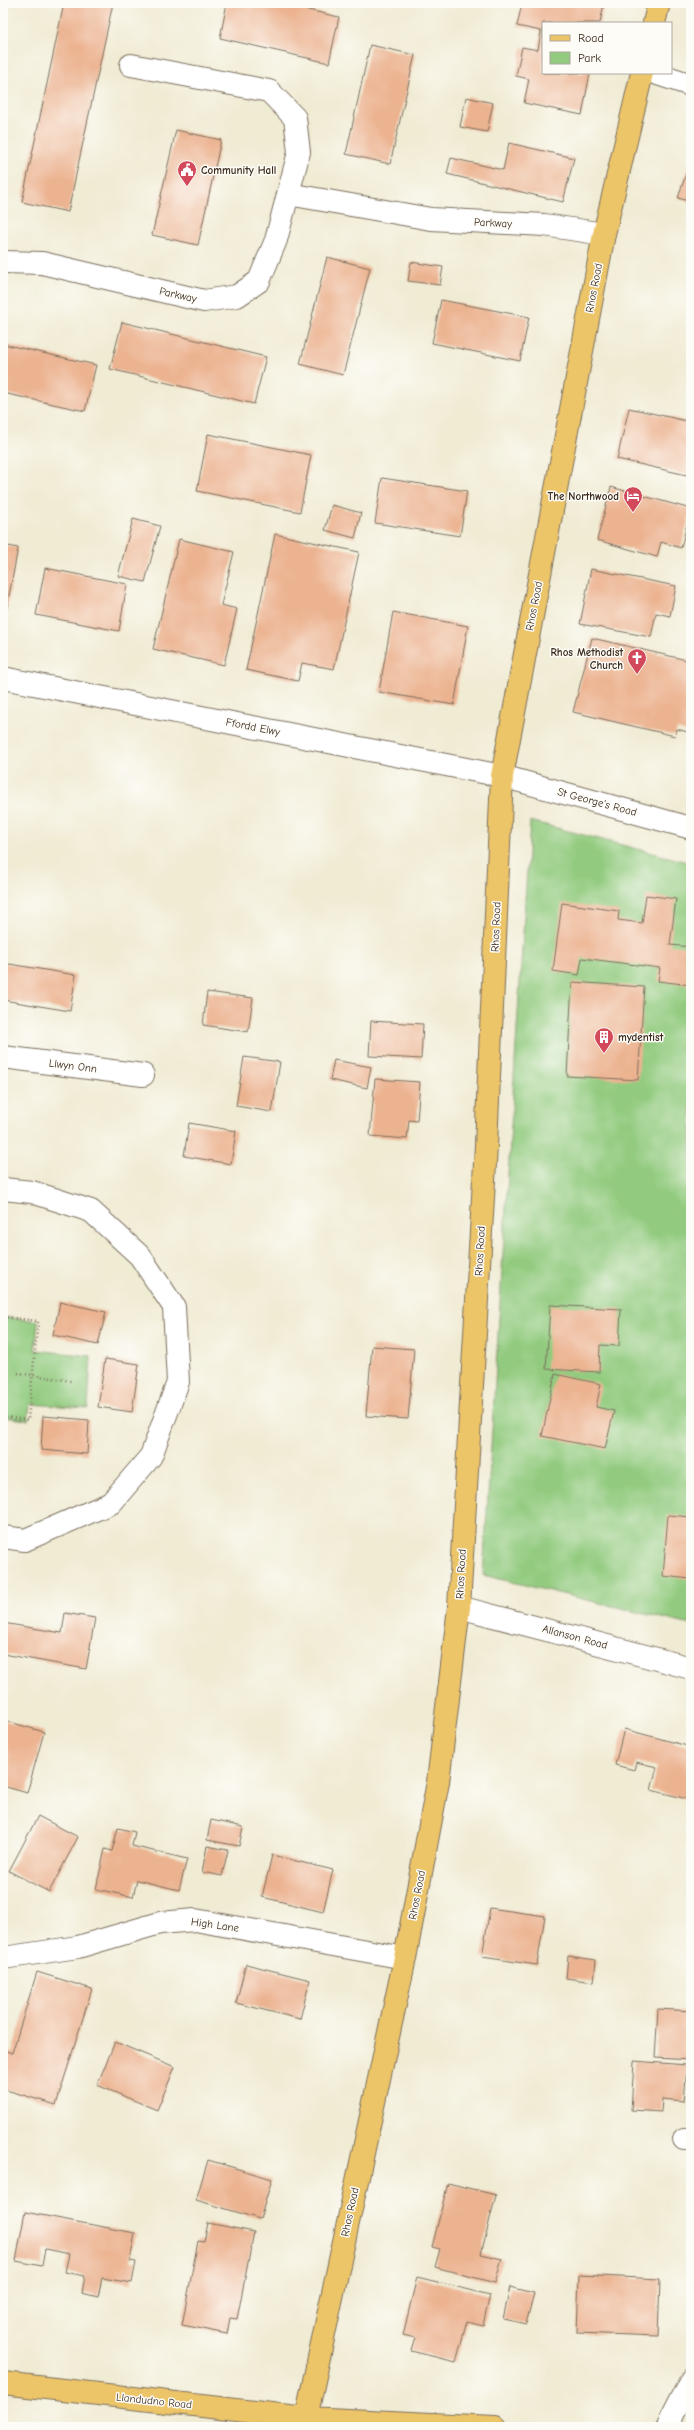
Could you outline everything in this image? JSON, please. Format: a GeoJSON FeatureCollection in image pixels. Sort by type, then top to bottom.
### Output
{"type":"FeatureCollection","features":[{"type":"Feature","properties":{"kind":"main road"},"geometry":{"type":"LineString","coordinates":[[654,22],[659,3]]}},
{"type":"Feature","properties":{"kind":"main road","name":"Rhos Road"},"geometry":{"type":"LineString","coordinates":[[306,2422],[405,1958],[438,1782],[459,1607],[486,1146],[502,776],[604,234],[642,74]]}},
{"type":"Feature","properties":{"kind":"main road","name":"Llandudno Road"},"geometry":{"type":"LineString","coordinates":[[3,2384],[306,2422],[495,2427]]}},
{"type":"Feature","properties":{"kind":"street","name":"Parkway"},"geometry":{"type":"LineString","coordinates":[[3,262],[42,263],[204,301],[237,296],[259,281],[276,240],[299,152],[295,118],[269,91],[131,65]]}},
{"type":"Feature","properties":{"kind":"street"},"geometry":{"type":"LineString","coordinates":[[658,74],[691,85]]}},
{"type":"Feature","properties":{"kind":"street","name":"Parkway"},"geometry":{"type":"LineString","coordinates":[[288,194],[431,220],[544,225],[604,234]]}},
{"type":"Feature","properties":{"kind":"street","name":"Ffordd Elwy"},"geometry":{"type":"LineString","coordinates":[[3,678],[502,776]]}},
{"type":"Feature","properties":{"kind":"street","name":"St George's Road"},"geometry":{"type":"LineString","coordinates":[[502,776],[691,828]]}},
{"type":"Feature","properties":{"kind":"street","name":"Llwyn Onn"},"geometry":{"type":"LineString","coordinates":[[3,1056],[143,1075]]}},
{"type":"Feature","properties":{"kind":"street"},"geometry":{"type":"LineString","coordinates":[[3,1189],[32,1192],[91,1211],[140,1256],[174,1307],[178,1382],[151,1456],[111,1503],[25,1540],[3,1537]]}},
{"type":"Feature","properties":{"kind":"street","name":"Allanson Road"},"geometry":{"type":"LineString","coordinates":[[459,1607],[691,1668]]}},
{"type":"Feature","properties":{"kind":"street","name":"High Lane"},"geometry":{"type":"LineString","coordinates":[[3,1958],[78,1948],[160,1923],[195,1920],[405,1958]]}},
{"type":"Feature","properties":{"kind":"street"},"geometry":{"type":"LineString","coordinates":[[667,2427],[691,2380]]}},
{"type":"Feature","properties":{"kind":"path"},"geometry":{"type":"LineString","coordinates":[[3,1317],[38,1321],[28,1420],[3,1418]]}},
{"type":"Feature","properties":{"kind":"path"},"geometry":{"type":"LineString","coordinates":[[18,1373],[71,1381]]}},
{"type":"Feature","properties":{"kind":"green space"},"geometry":{"type":"Polygon","coordinates":[[[530,821],[691,863],[691,1625],[483,1575],[530,821]]]}},
{"type":"Feature","properties":{"kind":"green space"},"geometry":{"type":"Polygon","coordinates":[[[3,1317],[38,1321],[35,1350],[91,1356],[88,1408],[30,1404],[28,1420],[3,1417],[3,1317]]]}},
{"type":"Feature","properties":{"kind":"building"},"geometry":{"type":"Polygon","coordinates":[[[64,3],[113,3],[68,212],[22,202],[64,3]]]}},
{"type":"Feature","properties":{"kind":"building"},"geometry":{"type":"Polygon","coordinates":[[[227,3],[277,3],[339,17],[329,63],[220,38],[227,3]]]}},
{"type":"Feature","properties":{"kind":"building"},"geometry":{"type":"Polygon","coordinates":[[[522,3],[604,3],[600,22],[542,22],[542,74],[590,74],[582,115],[524,103],[529,79],[516,76],[522,47],[538,50],[541,31],[517,26],[522,3]]]}},
{"type":"Feature","properties":{"kind":"building"},"geometry":{"type":"Polygon","coordinates":[[[370,45],[415,55],[390,164],[346,154],[370,45]]]}},
{"type":"Feature","properties":{"kind":"building"},"geometry":{"type":"Polygon","coordinates":[[[466,97],[493,103],[487,132],[460,127],[466,97]]]}},
{"type":"Feature","properties":{"kind":"building","name":"Community Hall"},"geometry":{"type":"Polygon","coordinates":[[[176,130],[221,140],[198,245],[152,235],[176,130]]]}},
{"type":"Feature","properties":{"kind":"building"},"geometry":{"type":"Polygon","coordinates":[[[509,143],[574,158],[563,202],[447,174],[451,158],[503,170],[509,143]]]}},
{"type":"Feature","properties":{"kind":"building"},"geometry":{"type":"Polygon","coordinates":[[[691,159],[691,202],[678,198],[691,159]]]}},
{"type":"Feature","properties":{"kind":"building"},"geometry":{"type":"Polygon","coordinates":[[[327,257],[370,268],[343,375],[300,364],[327,257]]]}},
{"type":"Feature","properties":{"kind":"building"},"geometry":{"type":"Polygon","coordinates":[[[411,262],[443,267],[440,285],[408,281],[411,262]]]}},
{"type":"Feature","properties":{"kind":"building"},"geometry":{"type":"Polygon","coordinates":[[[441,300],[529,317],[520,361],[432,343],[441,300]]]}},
{"type":"Feature","properties":{"kind":"building"},"geometry":{"type":"Polygon","coordinates":[[[122,322],[266,357],[254,404],[110,369],[122,322]]]}},
{"type":"Feature","properties":{"kind":"building"},"geometry":{"type":"Polygon","coordinates":[[[3,344],[96,365],[85,411],[3,393],[3,344]]]}},
{"type":"Feature","properties":{"kind":"building"},"geometry":{"type":"Polygon","coordinates":[[[629,408],[691,422],[691,476],[617,459],[629,408]]]}},
{"type":"Feature","properties":{"kind":"building"},"geometry":{"type":"Polygon","coordinates":[[[208,434],[311,455],[300,512],[197,491],[208,434]]]}},
{"type":"Feature","properties":{"kind":"building"},"geometry":{"type":"Polygon","coordinates":[[[382,478],[467,491],[460,536],[375,523],[382,478]]]}},
{"type":"Feature","properties":{"kind":"building"},"geometry":{"type":"Polygon","coordinates":[[[611,487],[691,509],[681,548],[661,542],[657,557],[597,540],[611,487]]]}},
{"type":"Feature","properties":{"kind":"building"},"geometry":{"type":"Polygon","coordinates":[[[332,505],[361,513],[355,538],[325,530],[332,505]]]}},
{"type":"Feature","properties":{"kind":"building"},"geometry":{"type":"Polygon","coordinates":[[[133,519],[160,526],[145,582],[118,576],[133,519]]]}},
{"type":"Feature","properties":{"kind":"building"},"geometry":{"type":"Polygon","coordinates":[[[275,534],[359,552],[334,669],[302,663],[298,681],[246,670],[275,534]]]}},
{"type":"Feature","properties":{"kind":"building"},"geometry":{"type":"Polygon","coordinates":[[[179,539],[234,552],[221,605],[237,609],[224,665],[153,649],[179,539]]]}},
{"type":"Feature","properties":{"kind":"building"},"geometry":{"type":"Polygon","coordinates":[[[3,545],[18,548],[6,612],[3,612],[3,545]]]}},
{"type":"Feature","properties":{"kind":"building"},"geometry":{"type":"Polygon","coordinates":[[[45,568],[127,584],[119,631],[36,615],[45,568]]]}},
{"type":"Feature","properties":{"kind":"building"},"geometry":{"type":"Polygon","coordinates":[[[591,569],[676,586],[670,616],[656,613],[651,637],[580,624],[591,569]]]}},
{"type":"Feature","properties":{"kind":"building"},"geometry":{"type":"Polygon","coordinates":[[[393,612],[468,626],[454,705],[379,692],[393,612]]]}},
{"type":"Feature","properties":{"kind":"building","name":"Rhos Methodist Church"},"geometry":{"type":"Polygon","coordinates":[[[592,638],[691,661],[691,733],[677,729],[675,736],[573,712],[592,638]]]}},
{"type":"Feature","properties":{"kind":"building"},"geometry":{"type":"Polygon","coordinates":[[[646,895],[676,899],[670,945],[691,947],[691,985],[658,981],[660,968],[582,958],[579,975],[553,971],[562,903],[619,911],[618,920],[642,923],[646,895]]]}},
{"type":"Feature","properties":{"kind":"building"},"geometry":{"type":"Polygon","coordinates":[[[3,963],[76,975],[70,1011],[3,1000],[3,963]]]}},
{"type":"Feature","properties":{"kind":"building"},"geometry":{"type":"Polygon","coordinates":[[[572,982],[644,987],[638,1080],[567,1076],[572,982]]]}},
{"type":"Feature","properties":{"kind":"building"},"geometry":{"type":"Polygon","coordinates":[[[207,992],[253,998],[248,1032],[203,1025],[207,992]]]}},
{"type":"Feature","properties":{"kind":"building"},"geometry":{"type":"Polygon","coordinates":[[[371,1021],[423,1024],[421,1059],[369,1056],[371,1021]]]}},
{"type":"Feature","properties":{"kind":"building"},"geometry":{"type":"Polygon","coordinates":[[[244,1057],[280,1062],[272,1112],[236,1106],[244,1057]]]}},
{"type":"Feature","properties":{"kind":"building"},"geometry":{"type":"Polygon","coordinates":[[[334,1060],[371,1067],[367,1088],[330,1080],[334,1060]]]}},
{"type":"Feature","properties":{"kind":"building"},"geometry":{"type":"Polygon","coordinates":[[[375,1079],[420,1082],[417,1121],[409,1120],[407,1139],[370,1136],[375,1079]]]}},
{"type":"Feature","properties":{"kind":"building"},"geometry":{"type":"Polygon","coordinates":[[[189,1123],[236,1131],[231,1164],[184,1156],[189,1123]]]}},
{"type":"Feature","properties":{"kind":"building"},"geometry":{"type":"Polygon","coordinates":[[[60,1302],[106,1312],[98,1345],[53,1335],[60,1302]]]}},
{"type":"Feature","properties":{"kind":"building"},"geometry":{"type":"Polygon","coordinates":[[[550,1305],[621,1309],[619,1346],[600,1345],[599,1372],[546,1369],[550,1305]]]}},
{"type":"Feature","properties":{"kind":"building"},"geometry":{"type":"Polygon","coordinates":[[[372,1346],[414,1349],[408,1419],[366,1416],[372,1346]]]}},
{"type":"Feature","properties":{"kind":"building"},"geometry":{"type":"Polygon","coordinates":[[[105,1359],[139,1364],[132,1412],[98,1407],[105,1359]]]}},
{"type":"Feature","properties":{"kind":"building"},"geometry":{"type":"Polygon","coordinates":[[[555,1374],[601,1384],[596,1407],[614,1411],[605,1449],[542,1436],[555,1374]]]}},
{"type":"Feature","properties":{"kind":"building"},"geometry":{"type":"Polygon","coordinates":[[[43,1416],[89,1420],[87,1454],[41,1450],[43,1416]]]}},
{"type":"Feature","properties":{"kind":"building"},"geometry":{"type":"Polygon","coordinates":[[[668,1515],[691,1517],[691,1579],[663,1576],[668,1515]]]}},
{"type":"Feature","properties":{"kind":"building"},"geometry":{"type":"Polygon","coordinates":[[[65,1613],[95,1618],[86,1669],[3,1654],[3,1623],[62,1633],[65,1613]]]}},
{"type":"Feature","properties":{"kind":"building"},"geometry":{"type":"Polygon","coordinates":[[[3,1720],[44,1732],[27,1793],[3,1786],[3,1720]]]}},
{"type":"Feature","properties":{"kind":"building"},"geometry":{"type":"Polygon","coordinates":[[[624,1729],[691,1747],[691,1800],[651,1790],[657,1767],[636,1762],[634,1770],[615,1765],[624,1729]]]}},
{"type":"Feature","properties":{"kind":"building"},"geometry":{"type":"Polygon","coordinates":[[[38,1816],[78,1837],[49,1892],[9,1871],[38,1816]]]}},
{"type":"Feature","properties":{"kind":"building"},"geometry":{"type":"Polygon","coordinates":[[[211,1820],[243,1827],[239,1846],[207,1840],[211,1820]]]}},
{"type":"Feature","properties":{"kind":"building"},"geometry":{"type":"Polygon","coordinates":[[[118,1828],[135,1832],[132,1846],[187,1859],[179,1890],[137,1880],[133,1897],[96,1889],[105,1849],[112,1851],[118,1828]]]}},
{"type":"Feature","properties":{"kind":"building"},"geometry":{"type":"Polygon","coordinates":[[[207,1846],[228,1850],[222,1876],[202,1872],[207,1846]]]}},
{"type":"Feature","properties":{"kind":"building"},"geometry":{"type":"Polygon","coordinates":[[[272,1855],[333,1870],[323,1912],[262,1897],[272,1855]]]}},
{"type":"Feature","properties":{"kind":"building"},"geometry":{"type":"Polygon","coordinates":[[[490,1908],[545,1916],[537,1965],[482,1957],[490,1908]]]}},
{"type":"Feature","properties":{"kind":"building"},"geometry":{"type":"Polygon","coordinates":[[[568,1956],[596,1960],[594,1982],[566,1978],[568,1956]]]}},
{"type":"Feature","properties":{"kind":"building"},"geometry":{"type":"Polygon","coordinates":[[[246,1964],[310,1980],[300,2019],[236,2003],[246,1964]]]}},
{"type":"Feature","properties":{"kind":"building"},"geometry":{"type":"Polygon","coordinates":[[[37,1972],[92,1989],[56,2105],[3,2089],[3,2050],[12,2053],[37,1972]]]}},
{"type":"Feature","properties":{"kind":"building"},"geometry":{"type":"Polygon","coordinates":[[[658,2009],[691,2011],[691,2060],[655,2058],[658,2009]]]}},
{"type":"Feature","properties":{"kind":"building"},"geometry":{"type":"Polygon","coordinates":[[[115,2042],[175,2067],[157,2110],[97,2085],[115,2042]]]}},
{"type":"Feature","properties":{"kind":"building"},"geometry":{"type":"Polygon","coordinates":[[[634,2061],[687,2065],[684,2101],[662,2099],[661,2112],[631,2110],[634,2061]]]}},
{"type":"Feature","properties":{"kind":"building"},"geometry":{"type":"Polygon","coordinates":[[[208,2160],[272,2179],[260,2219],[196,2200],[208,2160]]]}},
{"type":"Feature","properties":{"kind":"building"},"geometry":{"type":"Polygon","coordinates":[[[448,2183],[496,2195],[481,2254],[502,2259],[495,2283],[435,2267],[440,2249],[432,2247],[448,2183]]]}},
{"type":"Feature","properties":{"kind":"building"},"geometry":{"type":"Polygon","coordinates":[[[25,2212],[135,2233],[130,2261],[136,2262],[132,2283],[102,2278],[98,2297],[82,2293],[85,2276],[65,2272],[69,2254],[45,2249],[42,2266],[16,2261],[25,2212]]]}},
{"type":"Feature","properties":{"kind":"building"},"geometry":{"type":"Polygon","coordinates":[[[208,2223],[254,2232],[237,2319],[230,2318],[227,2334],[182,2325],[198,2241],[204,2242],[208,2223]]]}},
{"type":"Feature","properties":{"kind":"building"},"geometry":{"type":"Polygon","coordinates":[[[579,2275],[660,2279],[658,2336],[577,2333],[579,2275]]]}},
{"type":"Feature","properties":{"kind":"building"},"geometry":{"type":"Polygon","coordinates":[[[417,2277],[490,2295],[483,2325],[467,2321],[456,2362],[411,2351],[415,2338],[403,2335],[417,2277]]]}},
{"type":"Feature","properties":{"kind":"building"},"geometry":{"type":"Polygon","coordinates":[[[510,2287],[534,2293],[526,2324],[503,2319],[510,2287]]]}},
{"type":"Feature","properties":{"kind":"place","name":"Community Hall"},"geometry":{"type":"Point","coordinates":[187,187]}},
{"type":"Feature","properties":{"kind":"place","name":"The Northwood"},"geometry":{"type":"Point","coordinates":[633,513]}},
{"type":"Feature","properties":{"kind":"place","name":"Rhos Methodist Church"},"geometry":{"type":"Point","coordinates":[637,675]}},
{"type":"Feature","properties":{"kind":"place","name":"mydentist"},"geometry":{"type":"Point","coordinates":[604,1054]}}]}
